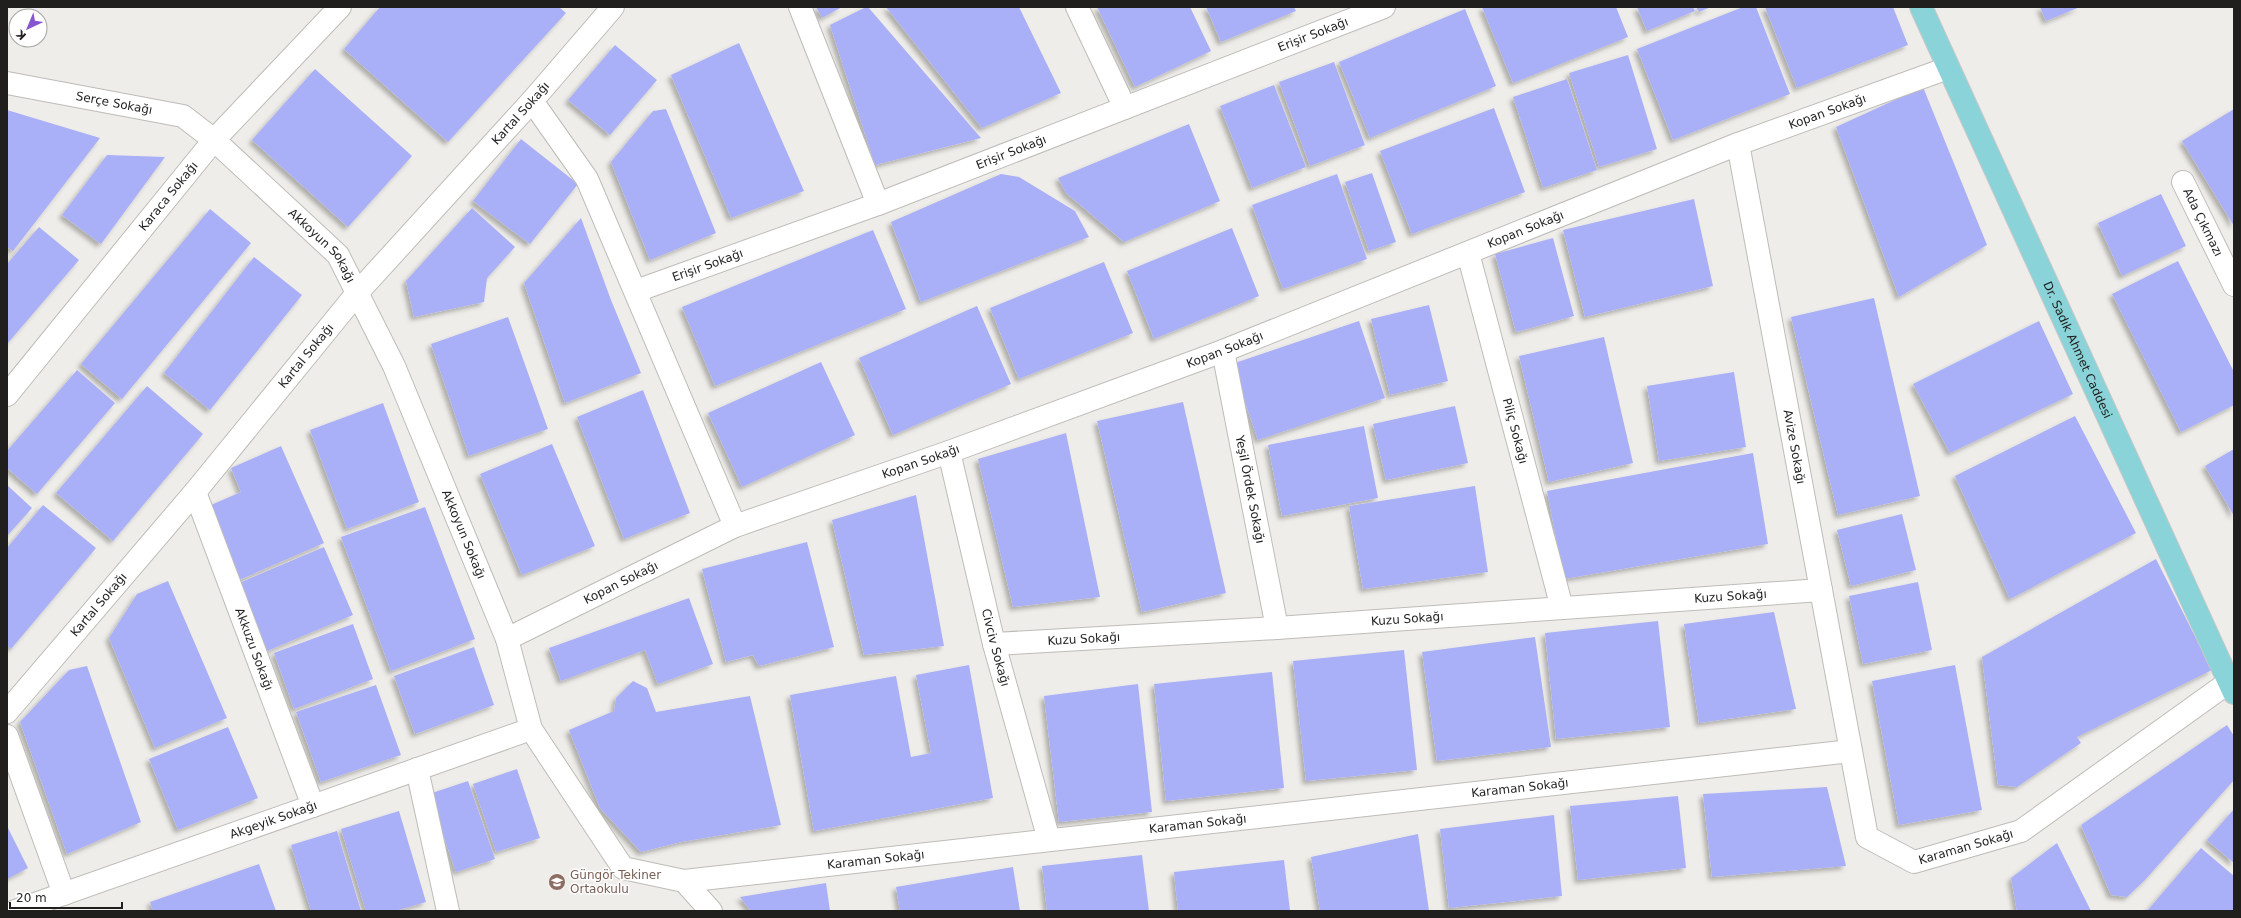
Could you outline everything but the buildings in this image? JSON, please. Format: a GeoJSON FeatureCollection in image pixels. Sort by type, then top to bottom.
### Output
{"type":"FeatureCollection","features":[{"type":"Feature","properties":{"kind":"main road","name":"Dr. Sadık Ahmet Caddesi"},"geometry":{"type":"LineString","coordinates":[[1921,7],[2232,688]]}},
{"type":"Feature","properties":{"kind":"street","name":"Karaca Sokağı"},"geometry":{"type":"LineString","coordinates":[[7,395],[214,140],[340,7]]}},
{"type":"Feature","properties":{"kind":"street"},"geometry":{"type":"LineString","coordinates":[[800,7],[878,204]]}},
{"type":"Feature","properties":{"kind":"street"},"geometry":{"type":"LineString","coordinates":[[1077,7],[1125,108]]}},
{"type":"Feature","properties":{"kind":"street","name":"Erişir Sokağı"},"geometry":{"type":"LineString","coordinates":[[636,291],[878,204],[1125,108],[1338,16],[1384,7]]}},
{"type":"Feature","properties":{"kind":"street","name":"Kartal Sokağı"},"geometry":{"type":"LineString","coordinates":[[7,712],[195,492],[358,292],[532,101],[611,8]]}},
{"type":"Feature","properties":{"kind":"street","name":"Kopan Sokağı"},"geometry":{"type":"LineString","coordinates":[[507,639],[735,526],[949,452],[1222,351],[1738,144],[1948,68]]}},
{"type":"Feature","properties":{"kind":"street","name":"Serçe Sokağı"},"geometry":{"type":"LineString","coordinates":[[7,83],[183,116],[214,140]]}},
{"type":"Feature","properties":{"kind":"street"},"geometry":{"type":"LineString","coordinates":[[532,101],[587,180],[636,291],[735,526]]}},
{"type":"Feature","properties":{"kind":"street","name":"Akkoyun Sokağı"},"geometry":{"type":"LineString","coordinates":[[214,140],[338,255],[358,292],[394,366],[507,639],[531,729],[623,868],[684,881]]}},
{"type":"Feature","properties":{"kind":"street","name":"Avize Sokağı"},"geometry":{"type":"LineString","coordinates":[[1738,144],[1851,750]]}},
{"type":"Feature","properties":{"kind":"street","name":"Ada Çıkmazı"},"geometry":{"type":"LineString","coordinates":[[2183,182],[2234,285]]}},
{"type":"Feature","properties":{"kind":"street","name":"Piliç Sokağı"},"geometry":{"type":"LineString","coordinates":[[1468,253],[1562,608]]}},
{"type":"Feature","properties":{"kind":"street","name":"Yeşil Ördek Sokağı"},"geometry":{"type":"LineString","coordinates":[[1222,351],[1277,628]]}},
{"type":"Feature","properties":{"kind":"street","name":"Civciv Sokağı"},"geometry":{"type":"LineString","coordinates":[[949,452],[994,644],[1049,840]]}},
{"type":"Feature","properties":{"kind":"street","name":"Akkuzu Sokağı"},"geometry":{"type":"LineString","coordinates":[[195,492],[313,806]]}},
{"type":"Feature","properties":{"kind":"street","name":"Kuzu Sokağı"},"geometry":{"type":"LineString","coordinates":[[994,644],[1277,628],[1821,590]]}},
{"type":"Feature","properties":{"kind":"street","name":"Karaman Sokağı"},"geometry":{"type":"LineString","coordinates":[[684,881],[1851,750],[1867,837],[1914,862],[2020,832],[2232,688]]}},
{"type":"Feature","properties":{"kind":"street","name":"Akgeyik Sokağı"},"geometry":{"type":"LineString","coordinates":[[15,911],[531,729]]}},
{"type":"Feature","properties":{"kind":"street"},"geometry":{"type":"LineString","coordinates":[[7,736],[64,894]]}},
{"type":"Feature","properties":{"kind":"street"},"geometry":{"type":"LineString","coordinates":[[417,769],[448,911]]}},
{"type":"Feature","properties":{"kind":"street"},"geometry":{"type":"LineString","coordinates":[[684,881],[711,911]]}},
{"type":"Feature","properties":{"kind":"place","name":"Güngör Tekiner Ortaokulu"},"geometry":{"type":"Point","coordinates":[557,882]}}]}
